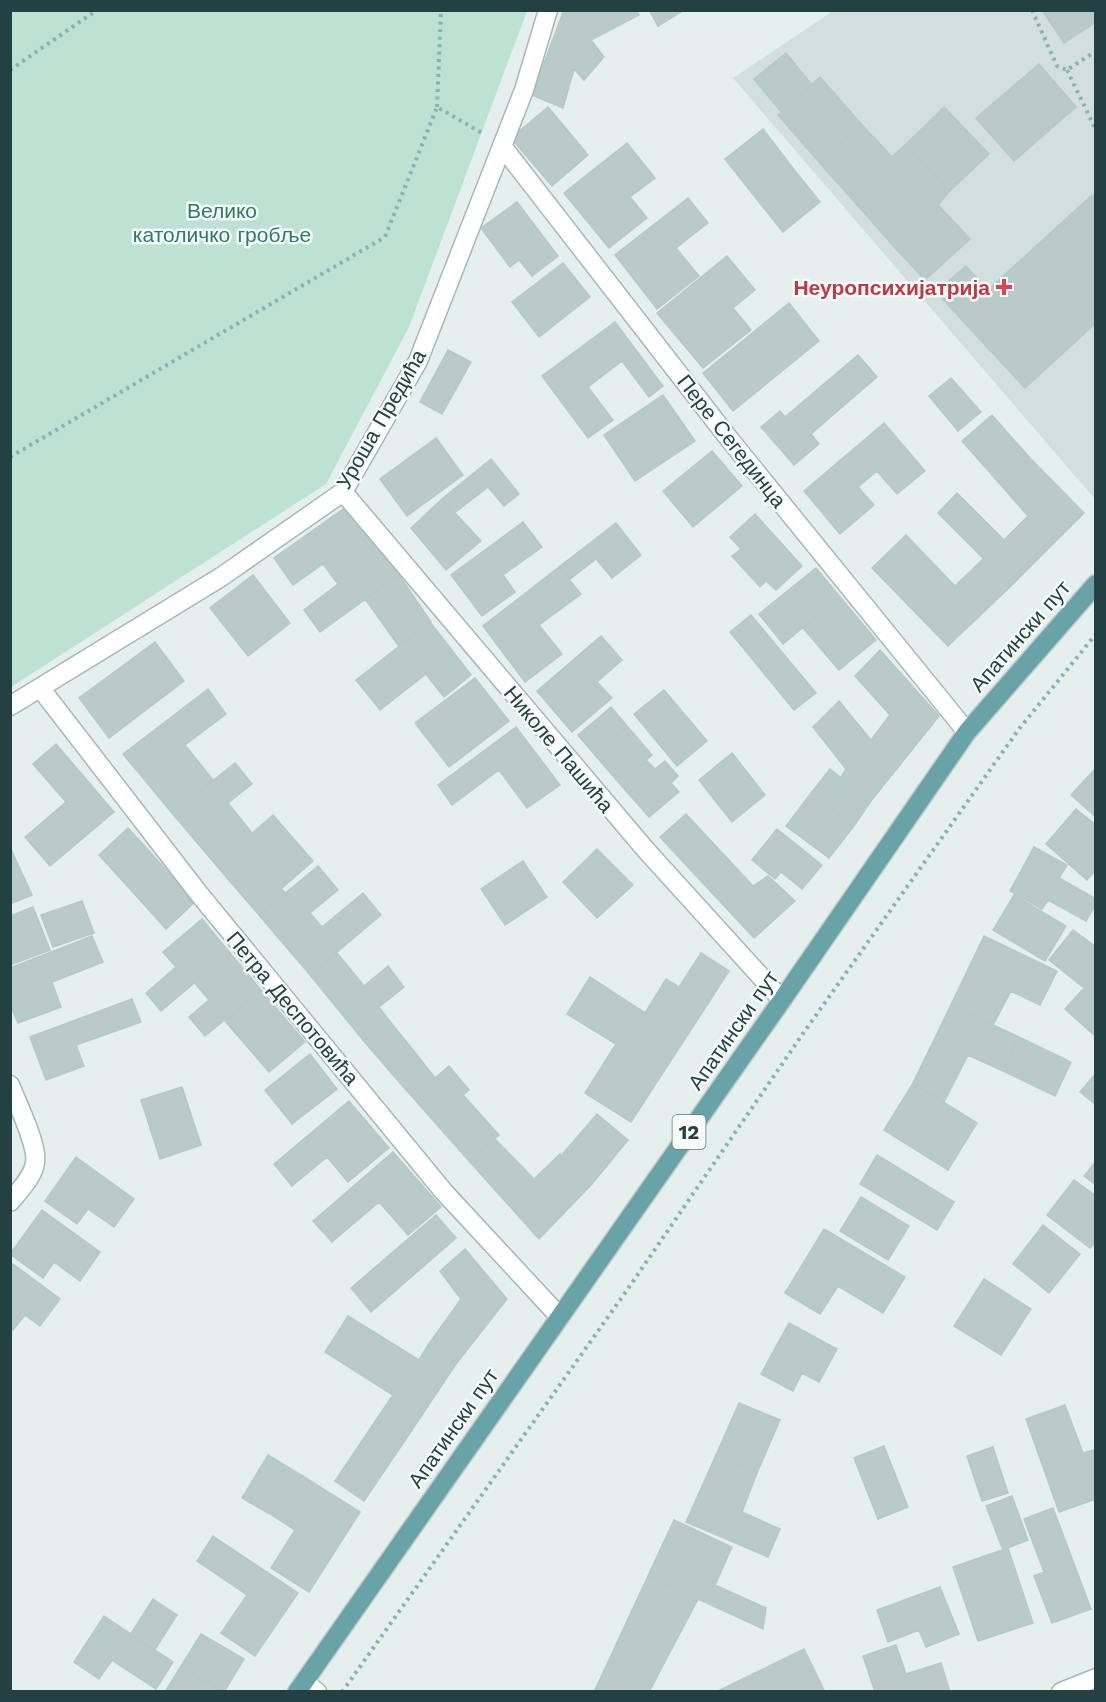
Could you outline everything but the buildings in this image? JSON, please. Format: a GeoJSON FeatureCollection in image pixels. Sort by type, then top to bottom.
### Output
{"type":"FeatureCollection","features":[{"type":"Feature","properties":{"kind":"main road","name":"Апатински пут"},"geometry":{"type":"LineString","coordinates":[[306,1688],[559,1316],[967,732],[1095,584]]}},
{"type":"Feature","properties":{"kind":"street","name":"Уроша Предића"},"geometry":{"type":"LineString","coordinates":[[10,706],[221,577],[343,492],[418,361],[524,90],[548,10]]}},
{"type":"Feature","properties":{"kind":"street","name":"Пере Сегединца"},"geometry":{"type":"LineString","coordinates":[[502,146],[730,440],[967,732]]}},
{"type":"Feature","properties":{"kind":"street","name":"Николе Пашића"},"geometry":{"type":"LineString","coordinates":[[343,492],[645,849],[782,999]]}},
{"type":"Feature","properties":{"kind":"street","name":"Петра Деспотовића"},"geometry":{"type":"LineString","coordinates":[[41,689],[200,896],[444,1192],[559,1316]]}},
{"type":"Feature","properties":{"kind":"street"},"geometry":{"type":"LineString","coordinates":[[10,1085],[33,1146],[36,1162],[25,1183],[10,1202]]}},
{"type":"Feature","properties":{"kind":"street"},"geometry":{"type":"LineString","coordinates":[[1061,1692],[1095,1678]]}},
{"type":"Feature","properties":{"kind":"path"},"geometry":{"type":"LineString","coordinates":[[10,70],[97,10]]}},
{"type":"Feature","properties":{"kind":"path"},"geometry":{"type":"LineString","coordinates":[[10,457],[385,237],[437,107],[441,10]]}},
{"type":"Feature","properties":{"kind":"path"},"geometry":{"type":"LineString","coordinates":[[1032,10],[1057,66],[1067,70],[1095,130]]}},
{"type":"Feature","properties":{"kind":"path"},"geometry":{"type":"LineString","coordinates":[[1067,70],[1095,51]]}},
{"type":"Feature","properties":{"kind":"path"},"geometry":{"type":"LineString","coordinates":[[437,107],[502,146]]}},
{"type":"Feature","properties":{"kind":"path"},"geometry":{"type":"LineString","coordinates":[[342,1692],[625,1293],[802,1035],[1019,729],[1095,634]]}},
{"type":"Feature","properties":{"kind":"shaded area","name":"Неуропсихијатрија"},"geometry":{"type":"Polygon","coordinates":[[[833,11],[1095,11],[1096,496],[1094,498],[733,78],[833,11]]]}},
{"type":"Feature","properties":{"kind":"green space","name":"Велико католичко гробље"},"geometry":{"type":"Polygon","coordinates":[[[11,10],[527,11],[409,327],[326,484],[11,687],[11,10]]]}},
{"type":"Feature","properties":{"kind":"place","name":"Неуропсихијатрија"},"geometry":{"type":"Point","coordinates":[1004,287]}}]}
